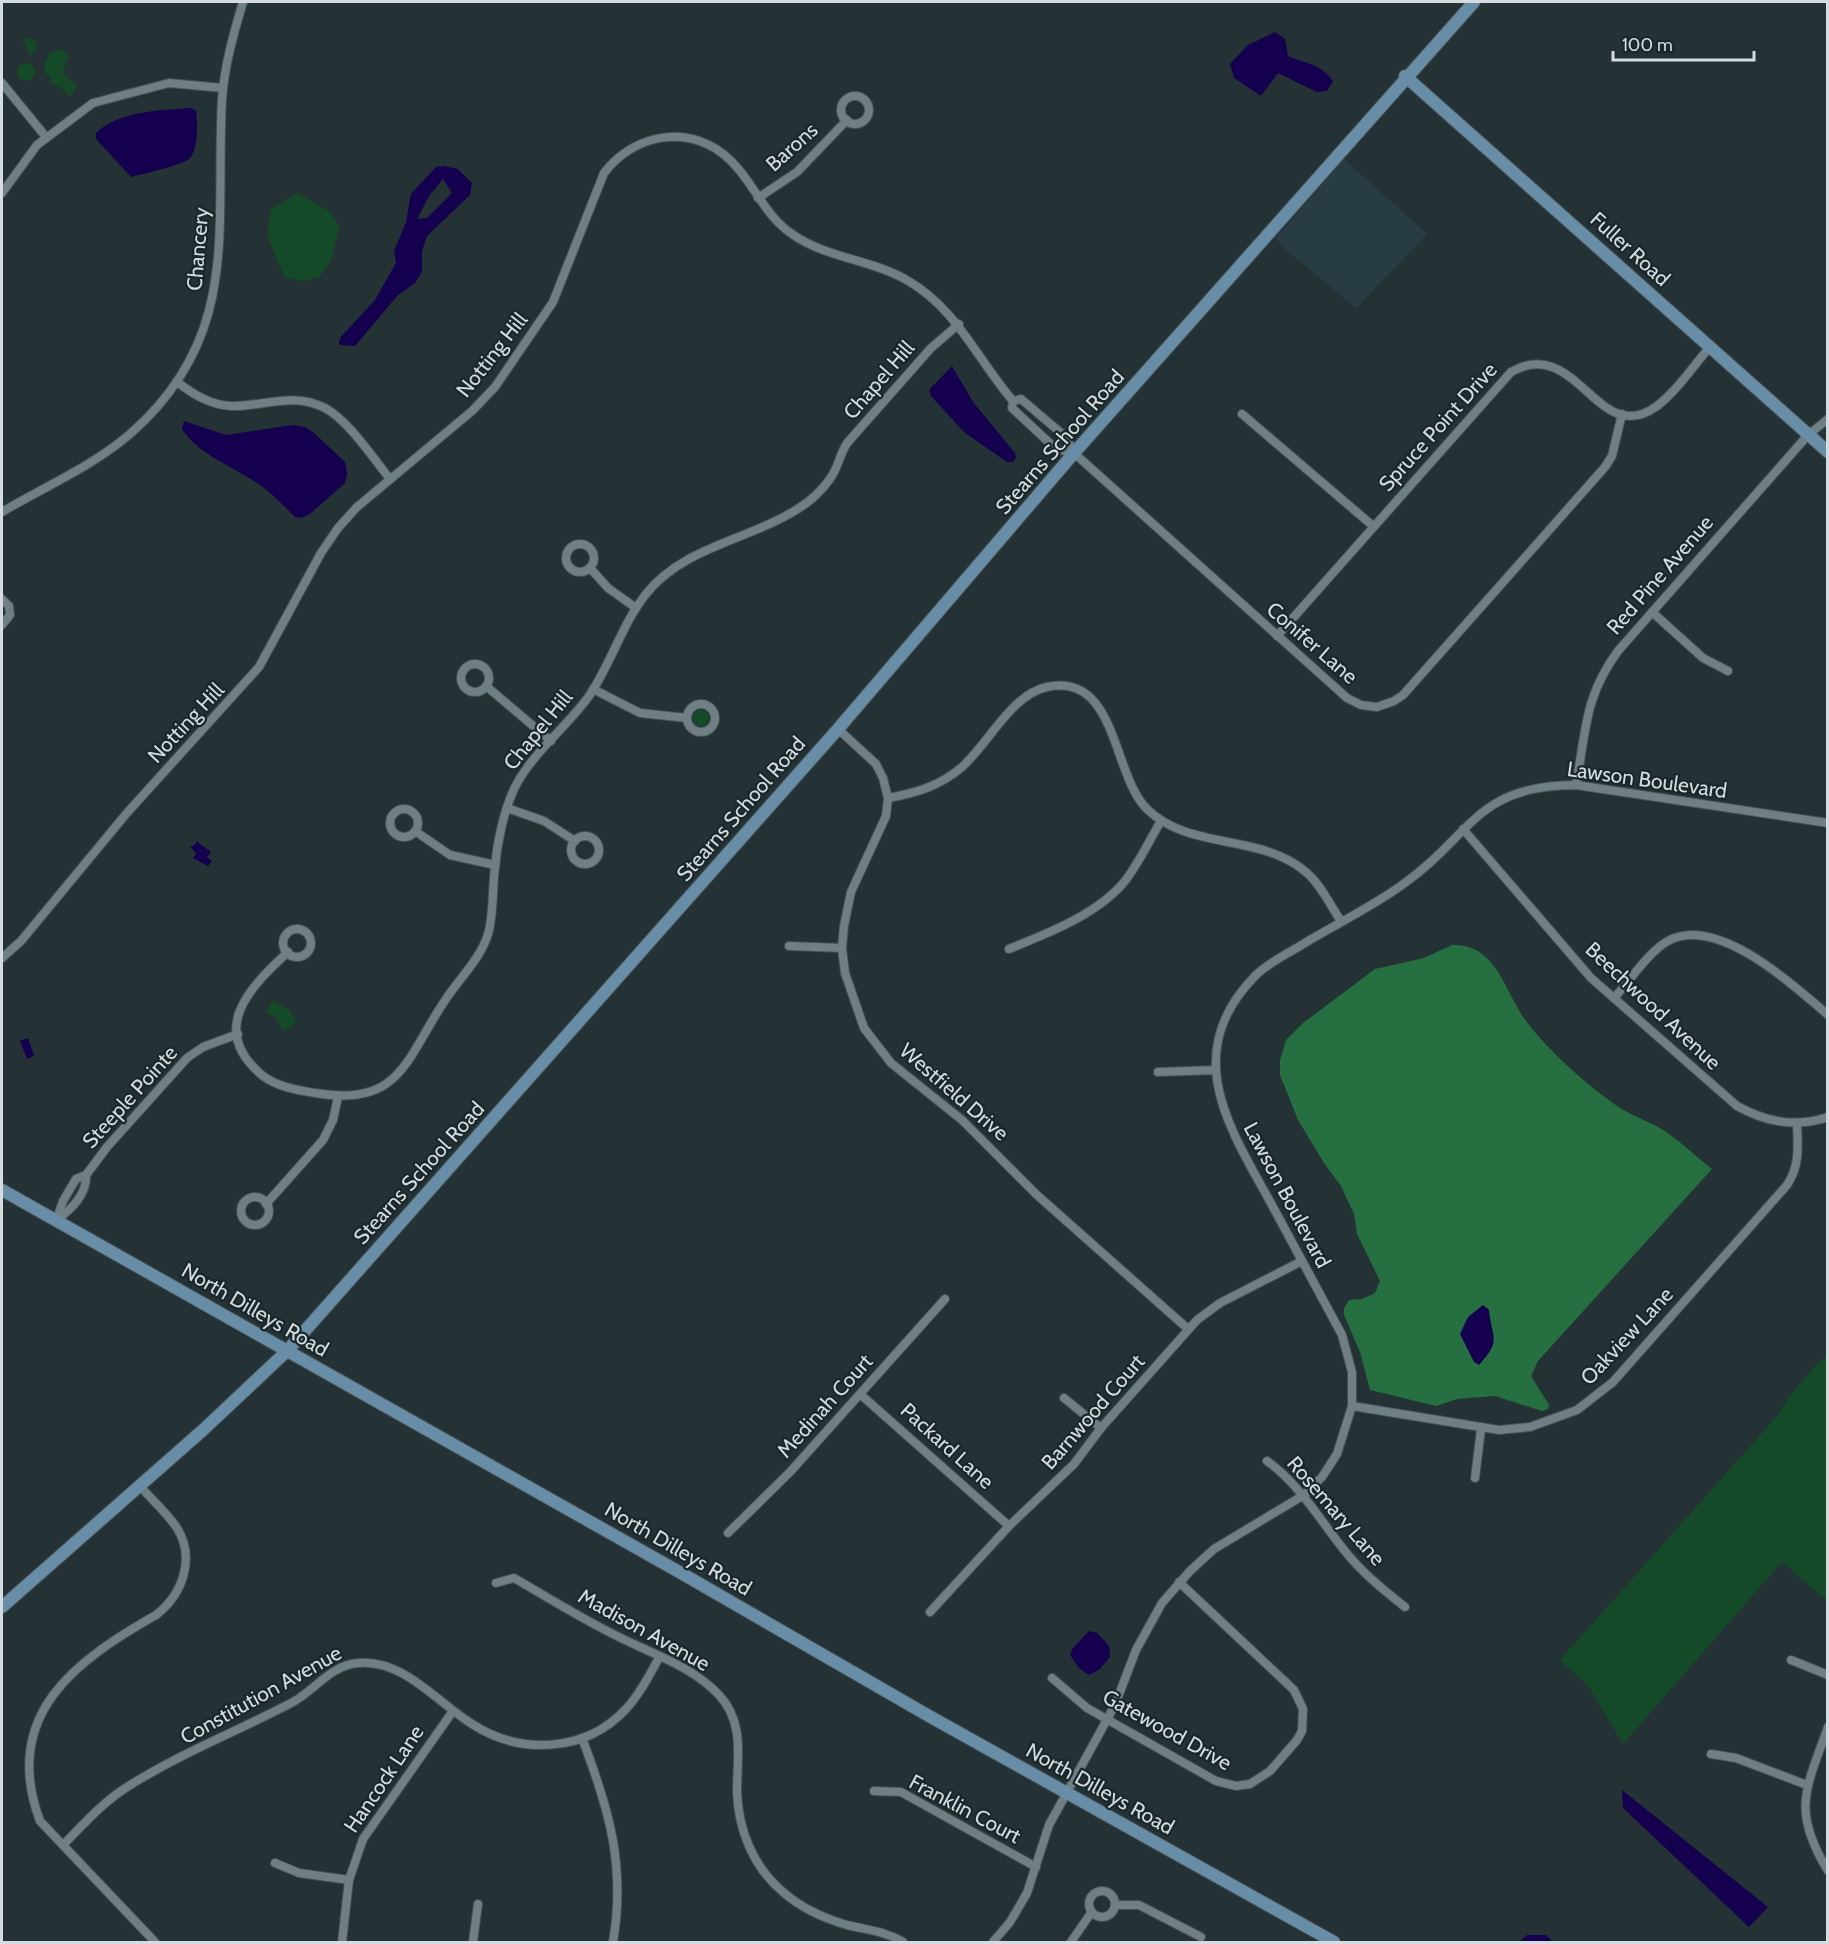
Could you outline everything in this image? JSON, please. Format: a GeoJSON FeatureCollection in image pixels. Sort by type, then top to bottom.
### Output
{"type":"FeatureCollection","features":[{"type":"Feature","properties":{"kind":"main road","name":"Stearns School Road"},"geometry":{"type":"LineString","coordinates":[[2,1607],[140,1486],[287,1351],[838,729],[1074,453],[1405,76],[1474,2]]}},
{"type":"Feature","properties":{"kind":"main road","name":"Fuller Road"},"geometry":{"type":"LineString","coordinates":[[1405,76],[1827,452]]}},
{"type":"Feature","properties":{"kind":"main road","name":"North Dilleys Road"},"geometry":{"type":"LineString","coordinates":[[2,1190],[1334,1942]]}},
{"type":"Feature","properties":{"kind":"street","name":"Chancery"},"geometry":{"type":"LineString","coordinates":[[2,512],[118,444],[157,407],[177,382],[204,327],[216,288],[221,242],[223,88],[243,2]]}},
{"type":"Feature","properties":{"kind":"street"},"geometry":{"type":"LineString","coordinates":[[2,83],[46,137]]}},
{"type":"Feature","properties":{"kind":"street"},"geometry":{"type":"LineString","coordinates":[[2,193],[28,156],[46,137],[81,109],[104,99],[169,83],[223,88]]}},
{"type":"Feature","properties":{"kind":"street","name":"Barons"},"geometry":{"type":"LineString","coordinates":[[758,198],[797,172],[846,120]]}},
{"type":"Feature","properties":{"kind":"street","name":"Notting Hill"},"geometry":{"type":"LineString","coordinates":[[2,958],[21,941],[126,814],[249,681],[271,650],[329,540],[357,507],[473,411],[495,387],[553,302],[563,282],[599,182],[619,155],[642,142],[662,136],[694,139],[716,148],[733,162],[777,222],[798,239],[816,248],[903,278],[932,297],[959,324],[1013,401],[1012,408],[1056,449],[1074,453]]}},
{"type":"Feature","properties":{"kind":"street","name":"Chapel Hill"},"geometry":{"type":"LineString","coordinates":[[237,1034],[250,1061],[267,1079],[284,1086],[339,1097],[360,1095],[379,1089],[394,1078],[407,1064],[444,1002],[486,940],[490,923],[495,865],[507,808],[521,777],[593,689],[636,608],[653,586],[673,569],[778,520],[812,499],[834,473],[841,451],[848,442],[931,348],[959,324]]}},
{"type":"Feature","properties":{"kind":"street"},"geometry":{"type":"LineString","coordinates":[[1622,414],[1646,412],[1658,405],[1710,347]]}},
{"type":"Feature","properties":{"kind":"street","name":"Spruce Point Drive"},"geometry":{"type":"LineString","coordinates":[[1276,636],[1511,372],[1521,366],[1538,362],[1557,368],[1601,405],[1622,414]]}},
{"type":"Feature","properties":{"kind":"street"},"geometry":{"type":"LineString","coordinates":[[177,382],[198,396],[218,404],[231,406],[290,398],[318,405],[342,421],[390,479]]}},
{"type":"Feature","properties":{"kind":"street","name":"Notting Hill"},"geometry":{"type":"LineString","coordinates":[[1013,401],[1021,399],[1067,438],[1074,453]]}},
{"type":"Feature","properties":{"kind":"street"},"geometry":{"type":"LineString","coordinates":[[1242,414],[1373,526]]}},
{"type":"Feature","properties":{"kind":"street","name":"Conifer Lane"},"geometry":{"type":"LineString","coordinates":[[1074,453],[1276,636],[1353,702],[1377,707],[1403,695],[1605,467],[1612,456],[1622,414]]}},
{"type":"Feature","properties":{"kind":"street","name":"Red Pine Avenue"},"geometry":{"type":"LineString","coordinates":[[1576,785],[1590,701],[1601,674],[1652,612],[1808,435],[1827,418]]}},
{"type":"Feature","properties":{"kind":"street"},"geometry":{"type":"LineString","coordinates":[[590,568],[608,588],[636,608]]}},
{"type":"Feature","properties":{"kind":"street"},"geometry":{"type":"LineString","coordinates":[[2,599],[9,606],[10,615],[2,625]]}},
{"type":"Feature","properties":{"kind":"street"},"geometry":{"type":"LineString","coordinates":[[1652,612],[1703,658],[1728,671]]}},
{"type":"Feature","properties":{"kind":"street"},"geometry":{"type":"LineString","coordinates":[[486,686],[551,741]]}},
{"type":"Feature","properties":{"kind":"street"},"geometry":{"type":"LineString","coordinates":[[838,729],[876,764],[883,778],[888,798],[918,792],[946,780],[964,766],[1028,694],[1047,686],[1060,686],[1081,692],[1096,703],[1103,713],[1136,795],[1147,810],[1161,821],[1183,830],[1285,857],[1309,874],[1341,921]]}},
{"type":"Feature","properties":{"kind":"street"},"geometry":{"type":"LineString","coordinates":[[593,689],[640,713],[687,718]]}},
{"type":"Feature","properties":{"kind":"street","name":"Lawson Boulevard"},"geometry":{"type":"LineString","coordinates":[[993,1942],[1020,1906],[1036,1867],[1049,1825],[1065,1792],[1107,1720],[1144,1634],[1162,1603],[1179,1582],[1214,1549],[1304,1495],[1322,1477],[1337,1454],[1352,1406],[1352,1372],[1342,1335],[1230,1128],[1218,1089],[1216,1070],[1224,1026],[1240,993],[1271,963],[1418,873],[1463,829],[1493,804],[1517,792],[1538,787],[1576,785],[1827,823]]}},
{"type":"Feature","properties":{"kind":"street","name":"Westfield Drive"},"geometry":{"type":"LineString","coordinates":[[888,798],[886,816],[851,892],[842,948],[845,973],[864,1028],[891,1063],[962,1120],[1037,1194],[1188,1329]]}},
{"type":"Feature","properties":{"kind":"street"},"geometry":{"type":"LineString","coordinates":[[507,808],[544,821],[575,841]]}},
{"type":"Feature","properties":{"kind":"street"},"geometry":{"type":"LineString","coordinates":[[1009,949],[1084,914],[1107,899],[1125,881],[1161,821]]}},
{"type":"Feature","properties":{"kind":"street","name":"Beechwood Avenue"},"geometry":{"type":"LineString","coordinates":[[1463,829],[1580,967],[1737,1106],[1761,1117],[1797,1124],[1827,1117]]}},
{"type":"Feature","properties":{"kind":"street"},"geometry":{"type":"LineString","coordinates":[[415,831],[450,855],[495,865]]}},
{"type":"Feature","properties":{"kind":"street"},"geometry":{"type":"LineString","coordinates":[[1614,998],[1661,945],[1676,937],[1696,936],[1750,954],[1782,975],[1827,1015]]}},
{"type":"Feature","properties":{"kind":"street"},"geometry":{"type":"LineString","coordinates":[[789,946],[842,948]]}},
{"type":"Feature","properties":{"kind":"street"},"geometry":{"type":"LineString","coordinates":[[237,1034],[238,1013],[247,993],[288,952]]}},
{"type":"Feature","properties":{"kind":"street","name":"Steeple Pointe"},"geometry":{"type":"LineString","coordinates":[[56,1221],[76,1179],[86,1176],[107,1147],[178,1066],[201,1048],[237,1034]]}},
{"type":"Feature","properties":{"kind":"street"},"geometry":{"type":"LineString","coordinates":[[1158,1072],[1216,1070]]}},
{"type":"Feature","properties":{"kind":"street"},"geometry":{"type":"LineString","coordinates":[[266,1204],[323,1140],[333,1120],[339,1097]]}},
{"type":"Feature","properties":{"kind":"street","name":"Oakview Lane"},"geometry":{"type":"LineString","coordinates":[[1352,1406],[1481,1429],[1499,1430],[1549,1422],[1577,1410],[1613,1382],[1787,1185],[1794,1175],[1798,1157],[1797,1124]]}},
{"type":"Feature","properties":{"kind":"street","name":"Steeple Pointe"},"geometry":{"type":"LineString","coordinates":[[56,1221],[74,1207],[87,1184],[86,1176]]}},
{"type":"Feature","properties":{"kind":"street","name":"Barnwood Court"},"geometry":{"type":"LineString","coordinates":[[930,1612],[1009,1526],[1074,1464],[1101,1428],[1188,1329],[1220,1303],[1302,1261]]}},
{"type":"Feature","properties":{"kind":"street","name":"Medinah Court"},"geometry":{"type":"LineString","coordinates":[[728,1533],[790,1472],[945,1299]]}},
{"type":"Feature","properties":{"kind":"street","name":"Packard Lane"},"geometry":{"type":"LineString","coordinates":[[860,1394],[1009,1526]]}},
{"type":"Feature","properties":{"kind":"street"},"geometry":{"type":"LineString","coordinates":[[1064,1398],[1101,1428]]}},
{"type":"Feature","properties":{"kind":"street"},"geometry":{"type":"LineString","coordinates":[[1475,1478],[1481,1429]]}},
{"type":"Feature","properties":{"kind":"street","name":"Rosemary Lane"},"geometry":{"type":"LineString","coordinates":[[1268,1461],[1286,1474],[1304,1495],[1350,1557],[1405,1607]]}},
{"type":"Feature","properties":{"kind":"street"},"geometry":{"type":"LineString","coordinates":[[41,1694],[82,1659],[156,1615],[179,1590],[184,1573],[183,1542],[177,1530],[140,1486]]}},
{"type":"Feature","properties":{"kind":"street","name":"Madison Avenue"},"geometry":{"type":"LineString","coordinates":[[496,1583],[513,1578],[702,1680],[727,1706],[737,1731],[740,1748],[737,1789],[741,1820],[747,1841],[760,1867],[775,1885],[804,1908],[825,1918],[884,1933],[903,1942]]}},
{"type":"Feature","properties":{"kind":"street","name":"Gatewood Drive"},"geometry":{"type":"LineString","coordinates":[[1052,1678],[1087,1708],[1216,1781],[1236,1786],[1259,1780],[1297,1740],[1304,1719],[1303,1709],[1294,1690],[1179,1582]]}},
{"type":"Feature","properties":{"kind":"street","name":"Constitution Avenue"},"geometry":{"type":"LineString","coordinates":[[63,1845],[128,1786],[296,1700],[334,1671],[347,1665],[377,1663],[395,1670],[494,1737],[520,1744],[550,1746],[582,1738],[614,1720],[625,1710],[644,1684],[660,1656]]}},
{"type":"Feature","properties":{"kind":"street"},"geometry":{"type":"LineString","coordinates":[[1791,1660],[1827,1675]]}},
{"type":"Feature","properties":{"kind":"street","name":"Hancock Lane"},"geometry":{"type":"LineString","coordinates":[[342,1942],[349,1880],[358,1850],[374,1820],[453,1711]]}},
{"type":"Feature","properties":{"kind":"street"},"geometry":{"type":"LineString","coordinates":[[1827,1727],[1808,1785],[1804,1816],[1823,1855],[1827,1871]]}},
{"type":"Feature","properties":{"kind":"street"},"geometry":{"type":"LineString","coordinates":[[582,1738],[609,1812],[615,1842],[619,1888],[614,1942]]}},
{"type":"Feature","properties":{"kind":"street"},"geometry":{"type":"LineString","coordinates":[[1711,1754],[1736,1758],[1808,1785]]}},
{"type":"Feature","properties":{"kind":"street"},"geometry":{"type":"LineString","coordinates":[[21,1785],[30,1807],[40,1821],[154,1942]]}},
{"type":"Feature","properties":{"kind":"street","name":"Franklin Court"},"geometry":{"type":"LineString","coordinates":[[874,1791],[901,1792],[1036,1867]]}},
{"type":"Feature","properties":{"kind":"street"},"geometry":{"type":"LineString","coordinates":[[275,1863],[299,1873],[349,1880]]}},
{"type":"Feature","properties":{"kind":"street"},"geometry":{"type":"LineString","coordinates":[[1071,1942],[1091,1913],[1089,1899],[1097,1892],[1107,1891],[1113,1895],[1116,1905],[1111,1914],[1104,1917],[1091,1913]]}},
{"type":"Feature","properties":{"kind":"street"},"geometry":{"type":"LineString","coordinates":[[473,1942],[478,1904]]}},
{"type":"Feature","properties":{"kind":"street"},"geometry":{"type":"LineString","coordinates":[[1116,1905],[1139,1905],[1201,1936]]}},
{"type":"Feature","properties":{"kind":"shaded area"},"geometry":{"type":"Polygon","coordinates":[[[1275,32],[1285,39],[1288,56],[1318,67],[1328,75],[1333,81],[1327,91],[1317,92],[1278,73],[1261,96],[1234,78],[1230,64],[1248,45],[1275,32]]]}},
{"type":"Feature","properties":{"kind":"shaded area"},"geometry":{"type":"Polygon","coordinates":[[[191,108],[196,111],[197,116],[195,149],[186,161],[172,166],[131,177],[96,139],[96,133],[105,126],[128,116],[191,108]]]}},
{"type":"Feature","properties":{"kind":"shaded area"},"geometry":{"type":"Polygon","coordinates":[[[1344,159],[1427,234],[1356,308],[1282,246],[1276,238],[1344,159]]]}},
{"type":"Feature","properties":{"kind":"shaded area"},"geometry":{"type":"Polygon","coordinates":[[[436,167],[458,169],[472,183],[470,195],[427,236],[422,251],[422,272],[415,283],[397,296],[355,346],[339,345],[340,338],[375,300],[396,263],[394,251],[406,222],[411,194],[436,167]],[[443,179],[429,196],[417,219],[427,218],[452,193],[443,179]]]}},
{"type":"Feature","properties":{"kind":"shaded area"},"geometry":{"type":"Polygon","coordinates":[[[952,366],[973,402],[1015,453],[1016,458],[1013,462],[1007,462],[965,433],[931,396],[929,390],[952,366]]]}},
{"type":"Feature","properties":{"kind":"shaded area"},"geometry":{"type":"Polygon","coordinates":[[[184,421],[226,435],[293,425],[305,427],[345,462],[347,474],[345,483],[310,514],[301,518],[295,517],[262,487],[197,446],[182,429],[184,421]]]}},
{"type":"Feature","properties":{"kind":"shaded area"},"geometry":{"type":"Polygon","coordinates":[[[196,841],[211,852],[207,857],[212,861],[208,866],[193,858],[196,853],[190,847],[196,844],[196,841]]]}},
{"type":"Feature","properties":{"kind":"shaded area"},"geometry":{"type":"Polygon","coordinates":[[[28,1038],[34,1056],[27,1059],[20,1041],[28,1038]]]}},
{"type":"Feature","properties":{"kind":"shaded area"},"geometry":{"type":"Polygon","coordinates":[[[1483,1305],[1489,1310],[1494,1339],[1491,1350],[1479,1365],[1474,1362],[1460,1334],[1468,1317],[1483,1305]]]}},
{"type":"Feature","properties":{"kind":"shaded area"},"geometry":{"type":"Polygon","coordinates":[[[1089,1631],[1097,1633],[1109,1646],[1110,1657],[1099,1670],[1089,1675],[1079,1668],[1070,1655],[1073,1648],[1089,1631]]]}},
{"type":"Feature","properties":{"kind":"shaded area"},"geometry":{"type":"Polygon","coordinates":[[[1622,1790],[1768,1907],[1749,1927],[1623,1808],[1622,1790]]]}},
{"type":"Feature","properties":{"kind":"shaded area"},"geometry":{"type":"Polygon","coordinates":[[[1527,1935],[1546,1935],[1553,1942],[1519,1942],[1527,1935]]]}},
{"type":"Feature","properties":{"kind":"green space"},"geometry":{"type":"Polygon","coordinates":[[[29,38],[35,41],[37,48],[30,56],[23,40],[29,38]]]}},
{"type":"Feature","properties":{"kind":"green space"},"geometry":{"type":"Polygon","coordinates":[[[62,50],[69,57],[62,72],[77,86],[70,97],[63,89],[51,83],[50,76],[45,73],[44,65],[50,52],[62,50]]]}},
{"type":"Feature","properties":{"kind":"green space"},"geometry":{"type":"Polygon","coordinates":[[[26,63],[32,66],[35,72],[32,78],[26,81],[20,78],[17,72],[20,66],[26,63]]]}},
{"type":"Feature","properties":{"kind":"green space"},"geometry":{"type":"Polygon","coordinates":[[[298,193],[329,211],[339,225],[332,259],[320,276],[303,281],[285,278],[267,236],[271,209],[298,193]]]}},
{"type":"Feature","properties":{"kind":"green space"},"geometry":{"type":"Polygon","coordinates":[[[698,710],[704,710],[709,718],[707,724],[698,726],[693,721],[693,715],[698,710]]]}},
{"type":"Feature","properties":{"kind":"green space"},"geometry":{"type":"Polygon","coordinates":[[[1452,945],[1468,947],[1480,952],[1490,962],[1499,973],[1529,1025],[1559,1058],[1582,1078],[1617,1106],[1669,1134],[1712,1169],[1538,1361],[1531,1376],[1549,1405],[1548,1409],[1542,1411],[1495,1396],[1458,1399],[1436,1406],[1370,1390],[1360,1352],[1344,1315],[1344,1308],[1349,1300],[1362,1299],[1375,1293],[1380,1281],[1357,1234],[1354,1214],[1341,1186],[1298,1120],[1280,1075],[1280,1060],[1286,1040],[1303,1023],[1375,969],[1424,958],[1452,945]]]}},
{"type":"Feature","properties":{"kind":"green space"},"geometry":{"type":"Polygon","coordinates":[[[272,1001],[288,1009],[297,1022],[283,1031],[276,1018],[266,1012],[272,1001]]]}},
{"type":"Feature","properties":{"kind":"green space"},"geometry":{"type":"Polygon","coordinates":[[[1826,1356],[1827,1601],[1782,1562],[1623,1744],[1589,1687],[1560,1660],[1778,1415],[1794,1391],[1826,1356]]]}}]}
